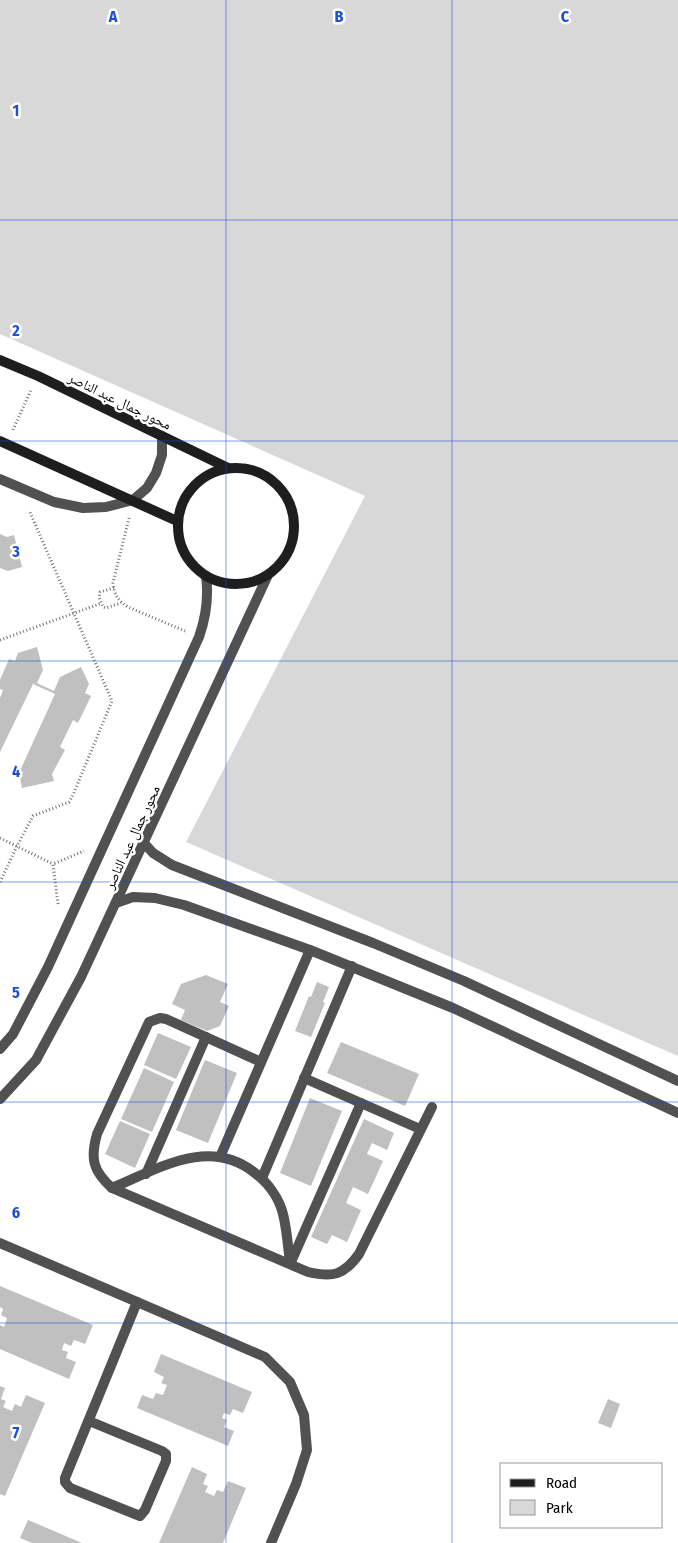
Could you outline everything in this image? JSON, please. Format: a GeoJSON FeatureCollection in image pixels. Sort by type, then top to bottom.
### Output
{"type":"FeatureCollection","features":[{"type":"Feature","properties":{"kind":"main road","name":"محور جمال عبد الناصر"},"geometry":{"type":"LineString","coordinates":[[0,360],[38,376],[228,468]]}},
{"type":"Feature","properties":{"kind":"main road"},"geometry":{"type":"LineString","coordinates":[[3,442],[178,521]]}},
{"type":"Feature","properties":{"kind":"main road"},"geometry":{"type":"LineString","coordinates":[[228,468],[241,468],[266,476],[285,494],[294,518],[292,544],[286,556],[268,575],[257,581],[244,584],[231,584],[206,576],[196,568],[184,552],[178,534],[180,508],[186,496],[204,477],[215,471],[228,468]]}},
{"type":"Feature","properties":{"kind":"street"},"geometry":{"type":"LineString","coordinates":[[0,479],[54,502],[83,508],[106,507],[133,500],[147,488],[156,473],[162,455],[162,436]]}},
{"type":"Feature","properties":{"kind":"street","name":"محور جمال عبد الناصر"},"geometry":{"type":"LineString","coordinates":[[0,1099],[36,1060],[81,977],[268,575]]}},
{"type":"Feature","properties":{"kind":"street","name":"محور جمال عبد الناصر"},"geometry":{"type":"LineString","coordinates":[[0,1049],[13,1034],[48,968],[199,638],[207,607],[206,576]]}},
{"type":"Feature","properties":{"kind":"street"},"geometry":{"type":"LineString","coordinates":[[144,843],[153,854],[172,865],[464,980],[678,1081]]}},
{"type":"Feature","properties":{"kind":"street"},"geometry":{"type":"LineString","coordinates":[[116,903],[132,897],[155,898],[184,905],[310,950],[452,1008],[678,1113]]}},
{"type":"Feature","properties":{"kind":"street"},"geometry":{"type":"LineString","coordinates":[[220,1157],[310,950]]}},
{"type":"Feature","properties":{"kind":"street"},"geometry":{"type":"LineString","coordinates":[[262,1178],[352,966]]}},
{"type":"Feature","properties":{"kind":"street"},"geometry":{"type":"LineString","coordinates":[[261,1062],[166,1019],[154,1019],[149,1022],[96,1134],[92,1148],[94,1164],[100,1178],[112,1188],[290,1263],[323,1276],[337,1274],[350,1266],[359,1254],[432,1107]]}},
{"type":"Feature","properties":{"kind":"street"},"geometry":{"type":"LineString","coordinates":[[146,1174],[206,1037]]}},
{"type":"Feature","properties":{"kind":"street"},"geometry":{"type":"LineString","coordinates":[[304,1078],[420,1129]]}},
{"type":"Feature","properties":{"kind":"street"},"geometry":{"type":"LineString","coordinates":[[290,1263],[361,1103]]}},
{"type":"Feature","properties":{"kind":"street"},"geometry":{"type":"LineString","coordinates":[[112,1188],[184,1158],[220,1157],[242,1165],[262,1178],[274,1195],[283,1214],[290,1263]]}},
{"type":"Feature","properties":{"kind":"street"},"geometry":{"type":"LineString","coordinates":[[0,1243],[265,1357],[290,1382],[304,1414],[306,1450],[296,1484],[271,1543]]}},
{"type":"Feature","properties":{"kind":"street"},"geometry":{"type":"LineString","coordinates":[[89,1421],[166,1454],[166,1461],[146,1510],[140,1516],[67,1485],[65,1478],[137,1302]]}},
{"type":"Feature","properties":{"kind":"path"},"geometry":{"type":"LineString","coordinates":[[3,442],[38,376]]}},
{"type":"Feature","properties":{"kind":"path"},"geometry":{"type":"LineString","coordinates":[[0,882],[16,846],[33,816],[69,802],[112,701],[19,487]]}},
{"type":"Feature","properties":{"kind":"path"},"geometry":{"type":"LineString","coordinates":[[133,500],[113,583],[115,594],[122,603],[199,638]]}},
{"type":"Feature","properties":{"kind":"path"},"geometry":{"type":"LineString","coordinates":[[114,588],[100,592],[99,597],[103,606],[106,608],[122,603]]}},
{"type":"Feature","properties":{"kind":"path"},"geometry":{"type":"LineString","coordinates":[[0,640],[102,603]]}},
{"type":"Feature","properties":{"kind":"path"},"geometry":{"type":"LineString","coordinates":[[0,838],[53,864],[105,841]]}},
{"type":"Feature","properties":{"kind":"path"},"geometry":{"type":"LineString","coordinates":[[53,864],[62,935]]}},
{"type":"Feature","properties":{"kind":"green space"},"geometry":{"type":"Polygon","coordinates":[[[0,0],[678,0],[678,1056],[186,842],[365,496],[0,334],[0,0]]]}},
{"type":"Feature","properties":{"kind":"building"},"geometry":{"type":"Polygon","coordinates":[[[0,534],[7,537],[14,535],[22,567],[8,571],[0,568],[0,534]]]}},
{"type":"Feature","properties":{"kind":"building"},"geometry":{"type":"Polygon","coordinates":[[[37,647],[43,670],[37,683],[54,691],[60,677],[81,667],[89,684],[85,693],[91,696],[78,723],[73,720],[60,747],[65,750],[52,774],[54,781],[22,788],[19,773],[55,694],[33,684],[0,752],[0,698],[3,690],[0,689],[0,680],[9,659],[15,661],[18,653],[37,647]]]}},
{"type":"Feature","properties":{"kind":"building"},"geometry":{"type":"Polygon","coordinates":[[[206,975],[228,984],[220,1002],[229,1006],[220,1026],[207,1031],[181,1020],[185,1010],[172,1004],[181,984],[206,975]]]}},
{"type":"Feature","properties":{"kind":"building"},"geometry":{"type":"Polygon","coordinates":[[[317,982],[329,987],[323,1002],[325,1003],[311,1037],[295,1031],[309,996],[311,997],[317,982]]]}},
{"type":"Feature","properties":{"kind":"building"},"geometry":{"type":"Polygon","coordinates":[[[158,1033],[191,1047],[176,1079],[144,1065],[158,1033]]]}},
{"type":"Feature","properties":{"kind":"building"},"geometry":{"type":"Polygon","coordinates":[[[341,1042],[419,1074],[405,1106],[327,1073],[341,1042]]]}},
{"type":"Feature","properties":{"kind":"building"},"geometry":{"type":"Polygon","coordinates":[[[205,1060],[237,1073],[208,1143],[176,1130],[205,1060]]]}},
{"type":"Feature","properties":{"kind":"building"},"geometry":{"type":"Polygon","coordinates":[[[144,1068],[174,1082],[152,1132],[121,1119],[144,1068]]]}},
{"type":"Feature","properties":{"kind":"building"},"geometry":{"type":"Polygon","coordinates":[[[310,1098],[342,1111],[311,1186],[280,1173],[310,1098]]]}},
{"type":"Feature","properties":{"kind":"building"},"geometry":{"type":"Polygon","coordinates":[[[364,1119],[394,1133],[387,1150],[372,1143],[367,1154],[383,1161],[368,1194],[353,1187],[346,1203],[361,1210],[347,1242],[332,1235],[327,1244],[311,1237],[364,1119]]]}},
{"type":"Feature","properties":{"kind":"building"},"geometry":{"type":"Polygon","coordinates":[[[120,1121],[150,1134],[135,1168],[105,1154],[120,1121]]]}},
{"type":"Feature","properties":{"kind":"building"},"geometry":{"type":"Polygon","coordinates":[[[0,1286],[93,1325],[85,1344],[74,1340],[71,1346],[64,1343],[62,1350],[68,1352],[66,1358],[76,1362],[69,1379],[0,1349],[0,1325],[4,1327],[7,1318],[1,1315],[3,1309],[0,1307],[0,1286]]]}},
{"type":"Feature","properties":{"kind":"building"},"geometry":{"type":"Polygon","coordinates":[[[161,1354],[252,1392],[243,1413],[233,1409],[230,1415],[224,1413],[222,1418],[227,1420],[224,1427],[234,1431],[228,1446],[137,1408],[142,1395],[153,1399],[156,1393],[163,1395],[167,1385],[161,1383],[164,1377],[154,1372],[161,1354]]]}},
{"type":"Feature","properties":{"kind":"building"},"geometry":{"type":"Polygon","coordinates":[[[0,1386],[5,1388],[1,1399],[6,1401],[3,1407],[12,1411],[15,1404],[21,1407],[26,1395],[45,1403],[5,1496],[0,1494],[0,1386]]]}},
{"type":"Feature","properties":{"kind":"building"},"geometry":{"type":"Polygon","coordinates":[[[608,1399],[620,1404],[611,1428],[598,1423],[608,1399]]]}},
{"type":"Feature","properties":{"kind":"building"},"geometry":{"type":"Polygon","coordinates":[[[192,1467],[207,1474],[203,1484],[208,1486],[205,1492],[214,1496],[217,1490],[223,1492],[228,1481],[246,1488],[223,1543],[159,1543],[192,1467]]]}},
{"type":"Feature","properties":{"kind":"building"},"geometry":{"type":"Polygon","coordinates":[[[28,1520],[82,1543],[32,1543],[20,1538],[28,1520]]]}}]}
